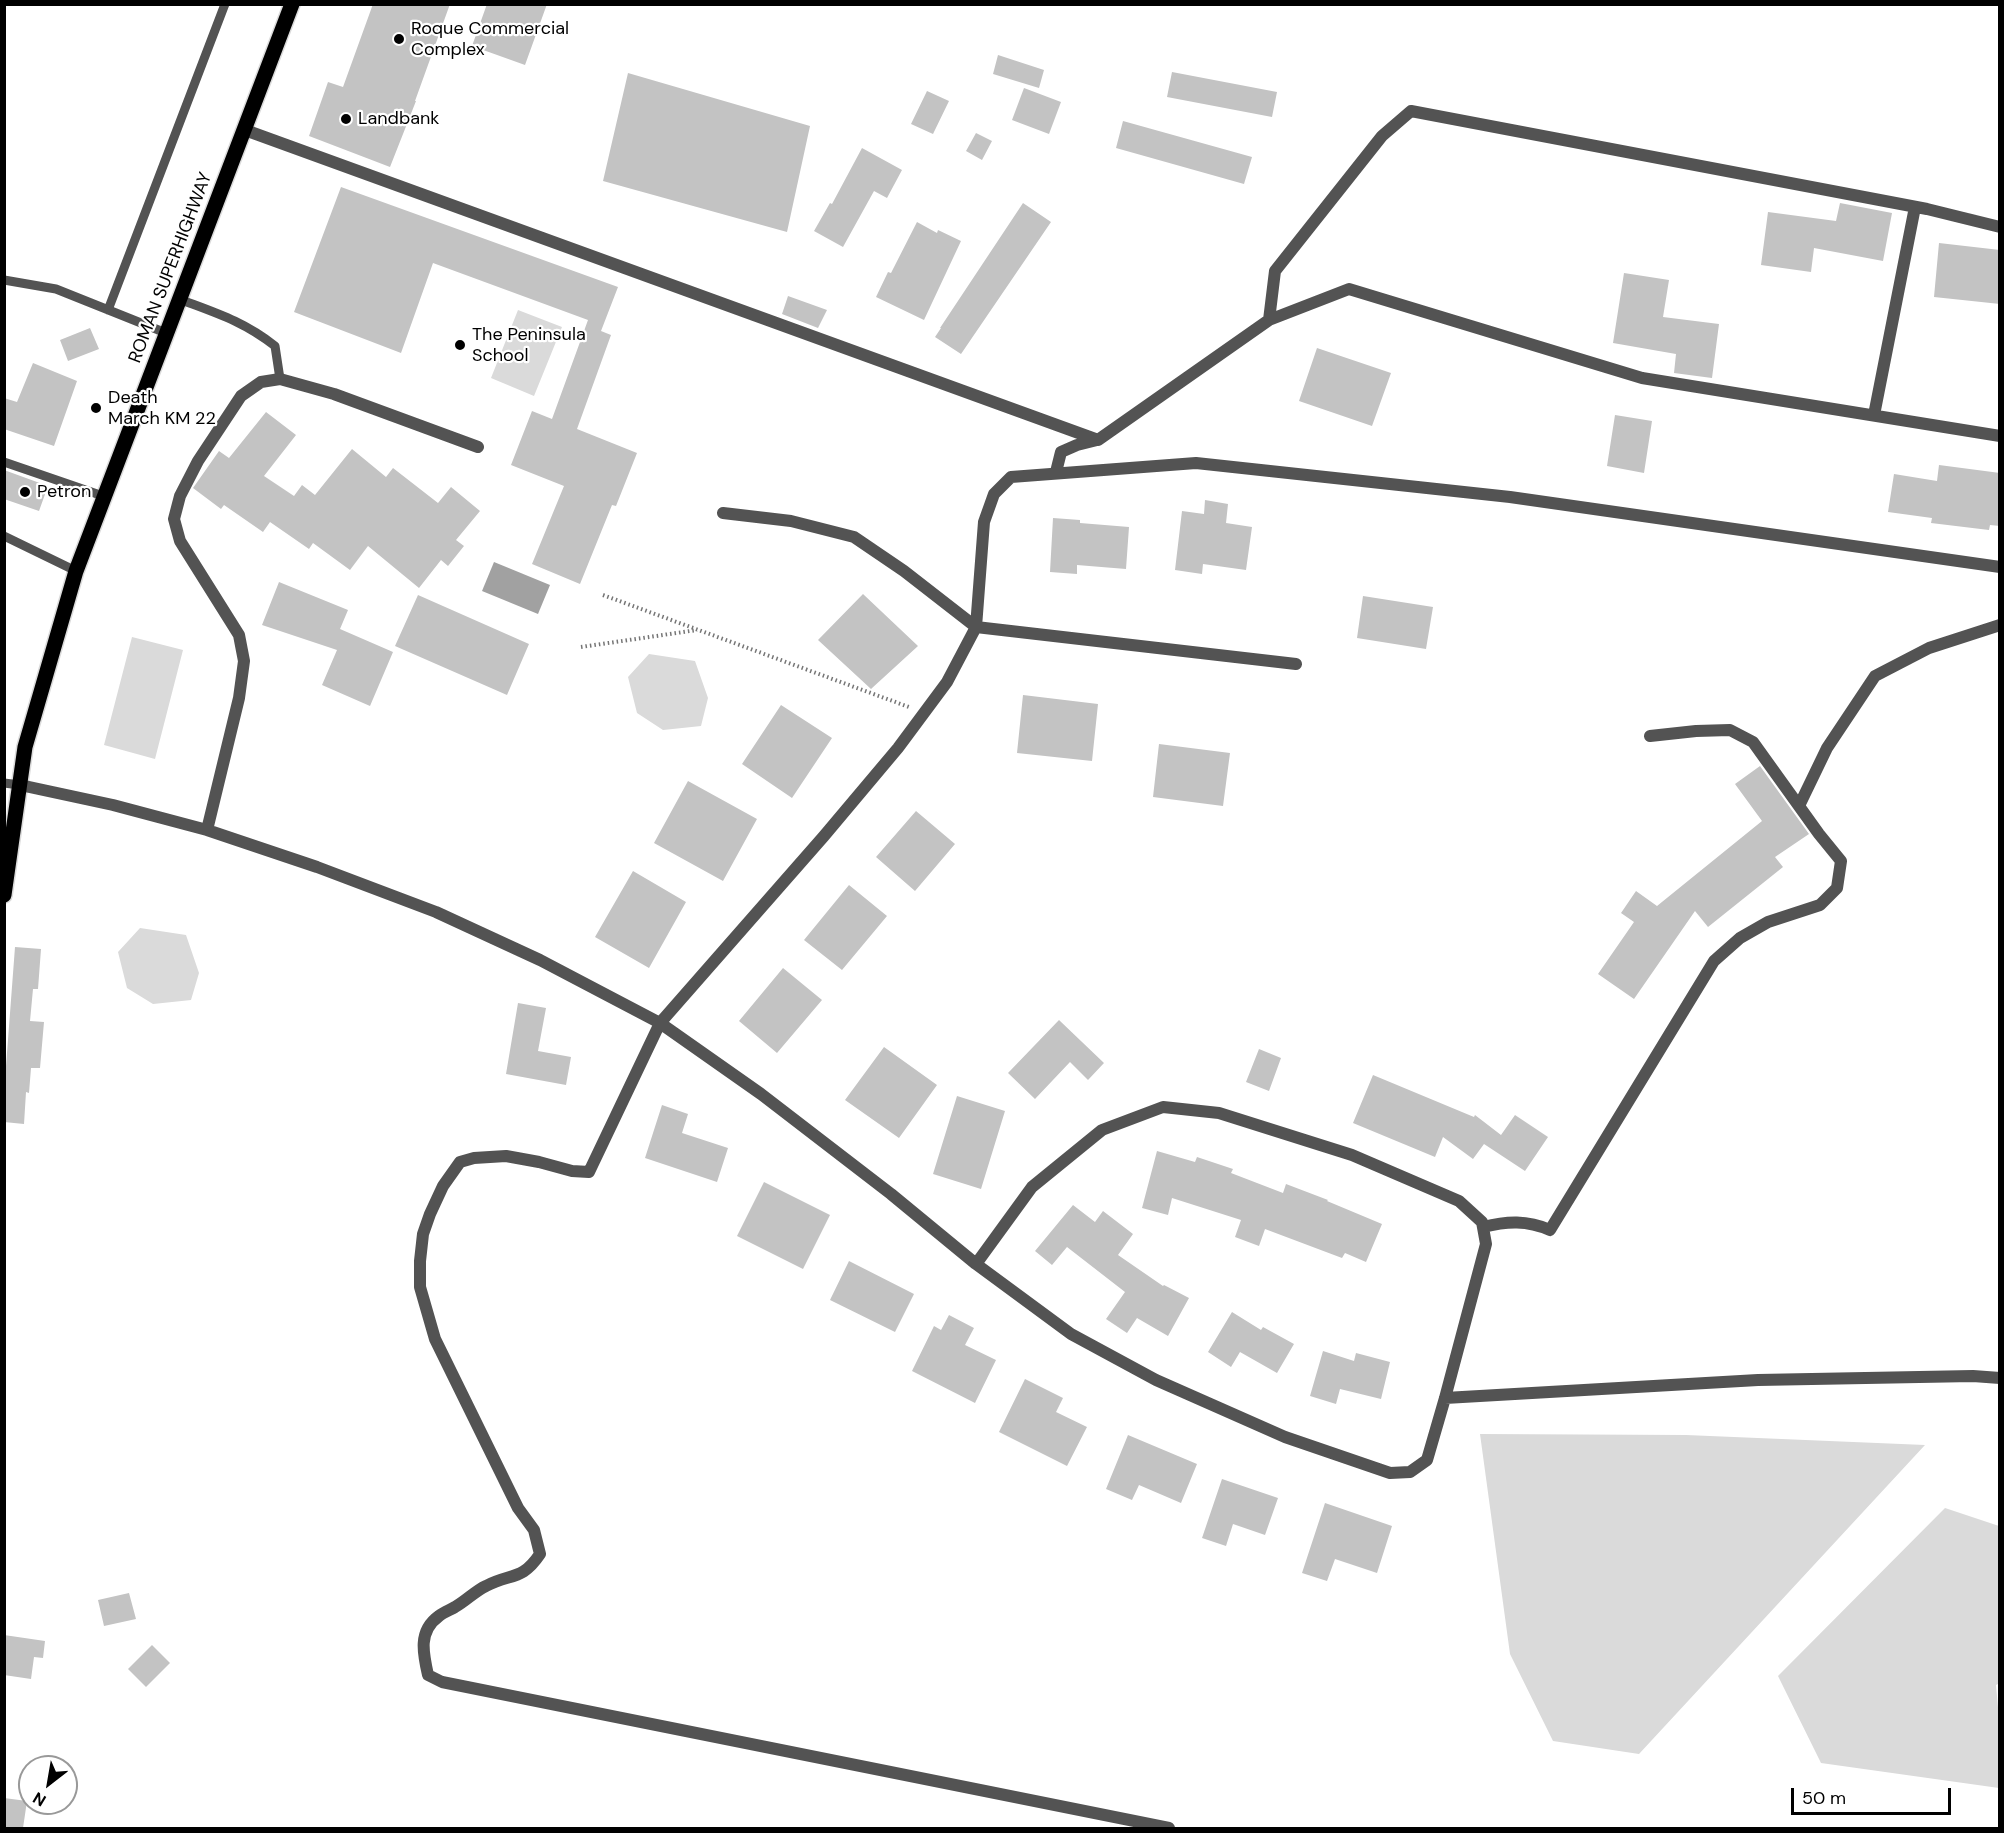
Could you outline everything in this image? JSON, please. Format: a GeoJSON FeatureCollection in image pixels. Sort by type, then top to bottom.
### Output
{"type":"FeatureCollection","features":[{"type":"Feature","properties":{"kind":"main road","name":"ROMAN SUPERHIGHWAY"},"geometry":{"type":"LineString","coordinates":[[4,895],[12,784],[26,747],[76,571],[292,4]]}},
{"type":"Feature","properties":{"kind":"street"},"geometry":{"type":"LineString","coordinates":[[1269,320],[1275,271],[1382,136],[1411,111],[1915,207],[2000,227]]}},
{"type":"Feature","properties":{"kind":"street"},"geometry":{"type":"LineString","coordinates":[[245,130],[1098,440]]}},
{"type":"Feature","properties":{"kind":"street"},"geometry":{"type":"LineString","coordinates":[[1874,415],[1915,207]]}},
{"type":"Feature","properties":{"kind":"street"},"geometry":{"type":"LineString","coordinates":[[1056,472],[1061,452],[1098,440],[1269,320],[1349,289],[1642,378],[2000,436]]}},
{"type":"Feature","properties":{"kind":"street"},"geometry":{"type":"LineString","coordinates":[[207,830],[239,698],[244,660],[239,635],[180,541],[174,519],[180,496],[198,461],[242,396],[261,382],[280,379],[334,394],[478,447]]}},
{"type":"Feature","properties":{"kind":"street"},"geometry":{"type":"LineString","coordinates":[[1169,1828],[442,1682],[428,1675],[424,1658],[424,1634],[438,1616],[486,1586],[516,1577],[531,1567],[540,1554],[534,1530],[518,1508],[435,1339],[420,1287],[422,1243],[430,1214],[443,1186],[460,1162],[474,1158],[506,1156],[572,1171],[589,1172],[660,1023],[824,836],[898,748],[947,682],[976,627],[984,522],[994,494],[1011,477],[1196,463],[1510,497],[2000,567]]}},
{"type":"Feature","properties":{"kind":"street"},"geometry":{"type":"LineString","coordinates":[[723,513],[791,521],[854,537],[904,571],[976,627],[1296,664]]}},
{"type":"Feature","properties":{"kind":"street"},"geometry":{"type":"LineString","coordinates":[[1799,806],[1827,748],[1875,676],[1929,648],[2000,625]]}},
{"type":"Feature","properties":{"kind":"street"},"geometry":{"type":"LineString","coordinates":[[1483,1227],[1504,1221],[1522,1222],[1550,1230],[1714,961],[1740,938],[1768,922],[1820,905],[1837,888],[1841,861],[1753,742],[1730,730],[1650,736]]}},
{"type":"Feature","properties":{"kind":"street"},"geometry":{"type":"LineString","coordinates":[[12,784],[112,805],[207,830],[317,867],[436,912],[540,960],[660,1023],[784,1110],[976,1264],[1071,1334],[1156,1380],[1284,1437],[1390,1473],[1410,1472],[1426,1460],[1486,1244],[1482,1222],[1459,1201],[1352,1155],[1219,1113],[1163,1107],[1102,1130],[1032,1187],[976,1264]]}},
{"type":"Feature","properties":{"kind":"street"},"geometry":{"type":"LineString","coordinates":[[1445,1398],[1758,1380],[1973,1376],[2000,1378]]}},
{"type":"Feature","properties":{"kind":"lane"},"geometry":{"type":"LineString","coordinates":[[108,310],[225,4]]}},
{"type":"Feature","properties":{"kind":"lane"},"geometry":{"type":"LineString","coordinates":[[4,279],[56,289],[166,333]]}},
{"type":"Feature","properties":{"kind":"lane"},"geometry":{"type":"LineString","coordinates":[[179,299],[233,319],[255,330],[268,340],[275,346],[280,379]]}},
{"type":"Feature","properties":{"kind":"lane"},"geometry":{"type":"LineString","coordinates":[[4,462],[103,496]]}},
{"type":"Feature","properties":{"kind":"lane"},"geometry":{"type":"LineString","coordinates":[[4,536],[76,571]]}},
{"type":"Feature","properties":{"kind":"path"},"geometry":{"type":"LineString","coordinates":[[603,595],[924,713]]}},
{"type":"Feature","properties":{"kind":"path"},"geometry":{"type":"LineString","coordinates":[[581,646],[698,630]]}},
{"type":"Feature","properties":{"kind":"shaded area"},"geometry":{"type":"Polygon","coordinates":[[[518,310],[562,327],[534,396],[491,378],[518,310]]]}},
{"type":"Feature","properties":{"kind":"shaded area"},"geometry":{"type":"Polygon","coordinates":[[[494,562],[550,585],[538,614],[482,591],[494,562]]]}},
{"type":"Feature","properties":{"kind":"shaded area"},"geometry":{"type":"Polygon","coordinates":[[[132,637],[183,650],[155,759],[104,745],[132,637]]]}},
{"type":"Feature","properties":{"kind":"shaded area"},"geometry":{"type":"Polygon","coordinates":[[[649,654],[695,661],[708,698],[701,726],[663,730],[637,713],[628,677],[649,654]]]}},
{"type":"Feature","properties":{"kind":"shaded area"},"geometry":{"type":"Polygon","coordinates":[[[140,928],[186,935],[199,973],[191,1000],[153,1004],[127,988],[118,952],[140,928]]]}},
{"type":"Feature","properties":{"kind":"shaded area"},"geometry":{"type":"Polygon","coordinates":[[[1480,1434],[1686,1435],[1925,1445],[1639,1754],[1553,1741],[1510,1654],[1480,1434]]]}},
{"type":"Feature","properties":{"kind":"shaded area"},"geometry":{"type":"Polygon","coordinates":[[[1945,1508],[1999,1526],[2000,1683],[1996,1685],[2000,1730],[1999,1788],[1821,1763],[1778,1676],[1945,1508]]]}},
{"type":"Feature","properties":{"kind":"building"},"geometry":{"type":"Polygon","coordinates":[[[373,4],[450,4],[390,167],[309,136],[328,82],[343,87],[373,4]]]}},
{"type":"Feature","properties":{"kind":"building"},"geometry":{"type":"Polygon","coordinates":[[[487,4],[547,4],[525,65],[472,46],[487,4]]]}},
{"type":"Feature","properties":{"kind":"building"},"geometry":{"type":"Polygon","coordinates":[[[998,55],[1044,70],[1039,88],[993,74],[998,55]]]}},
{"type":"Feature","properties":{"kind":"building"},"geometry":{"type":"Polygon","coordinates":[[[1172,72],[1277,92],[1272,117],[1167,97],[1172,72]]]}},
{"type":"Feature","properties":{"kind":"building"},"geometry":{"type":"Polygon","coordinates":[[[628,73],[810,126],[787,232],[603,181],[628,73]]]}},
{"type":"Feature","properties":{"kind":"building"},"geometry":{"type":"Polygon","coordinates":[[[1024,88],[1061,102],[1049,134],[1012,120],[1024,88]]]}},
{"type":"Feature","properties":{"kind":"building"},"geometry":{"type":"Polygon","coordinates":[[[927,91],[949,101],[933,134],[911,124],[927,91]]]}},
{"type":"Feature","properties":{"kind":"building"},"geometry":{"type":"Polygon","coordinates":[[[1123,121],[1252,157],[1244,184],[1116,148],[1123,121]]]}},
{"type":"Feature","properties":{"kind":"building"},"geometry":{"type":"Polygon","coordinates":[[[976,133],[992,141],[982,160],[966,151],[976,133]]]}},
{"type":"Feature","properties":{"kind":"building"},"geometry":{"type":"Polygon","coordinates":[[[862,148],[902,170],[887,198],[874,191],[843,247],[814,231],[830,203],[832,204],[862,148]]]}},
{"type":"Feature","properties":{"kind":"building"},"geometry":{"type":"Polygon","coordinates":[[[341,187],[618,287],[601,331],[611,335],[577,429],[637,453],[616,506],[612,505],[580,584],[532,564],[564,486],[511,465],[532,411],[552,419],[588,320],[433,263],[401,353],[294,312],[341,187]]]}},
{"type":"Feature","properties":{"kind":"building"},"geometry":{"type":"Polygon","coordinates":[[[1023,203],[1051,222],[961,354],[935,337],[1023,203]]]}},
{"type":"Feature","properties":{"kind":"building"},"geometry":{"type":"Polygon","coordinates":[[[1840,203],[1892,213],[1883,261],[1814,248],[1811,272],[1761,265],[1768,212],[1836,221],[1840,203]]]}},
{"type":"Feature","properties":{"kind":"building"},"geometry":{"type":"Polygon","coordinates":[[[917,222],[937,233],[938,230],[961,241],[924,320],[876,297],[917,222]]]}},
{"type":"Feature","properties":{"kind":"building"},"geometry":{"type":"Polygon","coordinates":[[[1939,243],[2000,250],[2000,304],[1934,297],[1939,243]]]}},
{"type":"Feature","properties":{"kind":"building"},"geometry":{"type":"Polygon","coordinates":[[[1624,273],[1669,280],[1663,317],[1719,324],[1712,378],[1674,373],[1676,354],[1613,343],[1624,273]]]}},
{"type":"Feature","properties":{"kind":"building"},"geometry":{"type":"Polygon","coordinates":[[[788,296],[827,310],[818,328],[782,314],[788,296]]]}},
{"type":"Feature","properties":{"kind":"building"},"geometry":{"type":"Polygon","coordinates":[[[90,328],[99,349],[68,361],[60,340],[90,328]]]}},
{"type":"Feature","properties":{"kind":"building"},"geometry":{"type":"Polygon","coordinates":[[[1317,348],[1391,373],[1372,426],[1299,401],[1317,348]]]}},
{"type":"Feature","properties":{"kind":"building"},"geometry":{"type":"Polygon","coordinates":[[[33,363],[77,381],[54,446],[4,429],[4,398],[17,402],[33,363]]]}},
{"type":"Feature","properties":{"kind":"building"},"geometry":{"type":"Polygon","coordinates":[[[266,412],[296,435],[264,476],[294,496],[302,485],[315,495],[352,449],[386,477],[393,468],[438,503],[451,487],[480,511],[456,540],[464,546],[448,566],[441,560],[419,588],[368,546],[350,570],[313,543],[309,549],[270,522],[263,532],[224,505],[221,509],[193,488],[219,451],[229,458],[266,412]]]}},
{"type":"Feature","properties":{"kind":"building"},"geometry":{"type":"Polygon","coordinates":[[[1615,415],[1652,421],[1644,473],[1607,466],[1615,415]]]}},
{"type":"Feature","properties":{"kind":"building"},"geometry":{"type":"Polygon","coordinates":[[[1939,465],[2000,473],[2000,526],[1990,525],[1989,530],[1931,523],[1932,518],[1888,512],[1894,474],[1937,481],[1939,465]]]}},
{"type":"Feature","properties":{"kind":"building","name":"Petron"},"geometry":{"type":"Polygon","coordinates":[[[4,470],[48,486],[39,511],[4,499],[4,470]]]}},
{"type":"Feature","properties":{"kind":"building"},"geometry":{"type":"Polygon","coordinates":[[[1205,500],[1228,504],[1226,523],[1252,527],[1246,570],[1203,564],[1202,574],[1175,570],[1182,511],[1204,514],[1205,500]]]}},
{"type":"Feature","properties":{"kind":"building"},"geometry":{"type":"Polygon","coordinates":[[[1053,518],[1129,527],[1126,569],[1077,565],[1077,574],[1050,572],[1053,518]]]}},
{"type":"Feature","properties":{"kind":"building"},"geometry":{"type":"Polygon","coordinates":[[[279,582],[348,610],[340,629],[393,652],[370,706],[322,685],[337,650],[262,625],[279,582]]]}},
{"type":"Feature","properties":{"kind":"building"},"geometry":{"type":"Polygon","coordinates":[[[863,594],[918,646],[871,689],[818,640],[863,594]]]}},
{"type":"Feature","properties":{"kind":"building"},"geometry":{"type":"Polygon","coordinates":[[[418,595],[529,644],[507,695],[395,646],[418,595]]]}},
{"type":"Feature","properties":{"kind":"building"},"geometry":{"type":"Polygon","coordinates":[[[1363,596],[1433,607],[1426,649],[1357,638],[1363,596]]]}},
{"type":"Feature","properties":{"kind":"building"},"geometry":{"type":"Polygon","coordinates":[[[1023,695],[1098,704],[1092,761],[1017,753],[1023,695]]]}},
{"type":"Feature","properties":{"kind":"building"},"geometry":{"type":"Polygon","coordinates":[[[781,705],[832,738],[792,798],[742,764],[781,705]]]}},
{"type":"Feature","properties":{"kind":"building"},"geometry":{"type":"Polygon","coordinates":[[[1159,744],[1230,753],[1223,806],[1153,797],[1159,744]]]}},
{"type":"Feature","properties":{"kind":"building"},"geometry":{"type":"Polygon","coordinates":[[[1760,766],[1809,834],[1775,857],[1783,867],[1708,927],[1695,911],[1634,999],[1598,974],[1634,922],[1621,913],[1636,891],[1657,906],[1762,821],[1735,784],[1760,766]]]}},
{"type":"Feature","properties":{"kind":"building"},"geometry":{"type":"Polygon","coordinates":[[[688,781],[757,819],[723,881],[654,843],[688,781]]]}},
{"type":"Feature","properties":{"kind":"building"},"geometry":{"type":"Polygon","coordinates":[[[916,811],[955,844],[915,891],[876,857],[916,811]]]}},
{"type":"Feature","properties":{"kind":"building"},"geometry":{"type":"Polygon","coordinates":[[[633,871],[686,902],[649,968],[595,937],[633,871]]]}},
{"type":"Feature","properties":{"kind":"building"},"geometry":{"type":"Polygon","coordinates":[[[849,885],[887,916],[842,970],[804,940],[849,885]]]}},
{"type":"Feature","properties":{"kind":"building"},"geometry":{"type":"Polygon","coordinates":[[[15,947],[41,949],[38,989],[33,989],[30,1021],[44,1022],[40,1068],[31,1068],[29,1093],[26,1092],[24,1124],[4,1122],[15,947]]]}},
{"type":"Feature","properties":{"kind":"building"},"geometry":{"type":"Polygon","coordinates":[[[783,968],[822,1000],[777,1053],[739,1021],[783,968]]]}},
{"type":"Feature","properties":{"kind":"building"},"geometry":{"type":"Polygon","coordinates":[[[518,1003],[546,1008],[538,1051],[571,1057],[566,1085],[506,1074],[518,1003]]]}},
{"type":"Feature","properties":{"kind":"building"},"geometry":{"type":"Polygon","coordinates":[[[1059,1020],[1104,1063],[1088,1080],[1070,1062],[1035,1099],[1008,1073],[1059,1020]]]}},
{"type":"Feature","properties":{"kind":"building"},"geometry":{"type":"Polygon","coordinates":[[[884,1047],[937,1085],[899,1138],[845,1100],[884,1047]]]}},
{"type":"Feature","properties":{"kind":"building"},"geometry":{"type":"Polygon","coordinates":[[[1259,1049],[1281,1058],[1269,1091],[1246,1082],[1259,1049]]]}},
{"type":"Feature","properties":{"kind":"building"},"geometry":{"type":"Polygon","coordinates":[[[1373,1075],[1474,1117],[1475,1115],[1501,1135],[1515,1115],[1548,1137],[1525,1171],[1484,1144],[1473,1159],[1443,1137],[1435,1157],[1353,1123],[1373,1075]]]}},
{"type":"Feature","properties":{"kind":"building"},"geometry":{"type":"Polygon","coordinates":[[[957,1096],[1005,1111],[981,1189],[933,1174],[957,1096]]]}},
{"type":"Feature","properties":{"kind":"building"},"geometry":{"type":"Polygon","coordinates":[[[662,1105],[688,1114],[682,1133],[728,1148],[717,1182],[645,1158],[662,1105]]]}},
{"type":"Feature","properties":{"kind":"building"},"geometry":{"type":"Polygon","coordinates":[[[1157,1151],[1195,1162],[1197,1157],[1233,1169],[1231,1173],[1283,1193],[1286,1184],[1382,1224],[1366,1262],[1345,1253],[1342,1258],[1265,1229],[1259,1246],[1235,1237],[1241,1220],[1172,1198],[1168,1215],[1142,1208],[1157,1151]]]}},
{"type":"Feature","properties":{"kind":"building"},"geometry":{"type":"Polygon","coordinates":[[[764,1182],[830,1215],[803,1269],[737,1236],[764,1182]]]}},
{"type":"Feature","properties":{"kind":"building"},"geometry":{"type":"Polygon","coordinates":[[[1073,1205],[1095,1222],[1103,1211],[1133,1234],[1118,1255],[1163,1286],[1189,1298],[1168,1336],[1137,1318],[1127,1333],[1106,1319],[1125,1292],[1067,1247],[1052,1265],[1035,1251],[1073,1205]]]}},
{"type":"Feature","properties":{"kind":"building"},"geometry":{"type":"Polygon","coordinates":[[[849,1261],[914,1294],[895,1332],[830,1300],[849,1261]]]}},
{"type":"Feature","properties":{"kind":"building"},"geometry":{"type":"Polygon","coordinates":[[[1232,1312],[1261,1330],[1263,1327],[1294,1344],[1277,1373],[1240,1352],[1231,1367],[1208,1352],[1232,1312]]]}},
{"type":"Feature","properties":{"kind":"building"},"geometry":{"type":"Polygon","coordinates":[[[949,1315],[974,1328],[965,1345],[996,1360],[975,1403],[912,1371],[934,1326],[941,1330],[949,1315]]]}},
{"type":"Feature","properties":{"kind":"building"},"geometry":{"type":"Polygon","coordinates":[[[1323,1351],[1354,1361],[1356,1353],[1390,1362],[1381,1399],[1340,1389],[1336,1404],[1310,1396],[1323,1351]]]}},
{"type":"Feature","properties":{"kind":"building"},"geometry":{"type":"Polygon","coordinates":[[[1025,1379],[1063,1398],[1056,1412],[1087,1427],[1067,1466],[999,1432],[1025,1379]]]}},
{"type":"Feature","properties":{"kind":"building"},"geometry":{"type":"Polygon","coordinates":[[[1128,1435],[1197,1464],[1181,1503],[1139,1485],[1132,1500],[1106,1489],[1128,1435]]]}},
{"type":"Feature","properties":{"kind":"building"},"geometry":{"type":"Polygon","coordinates":[[[1222,1479],[1278,1498],[1265,1535],[1233,1524],[1226,1546],[1202,1538],[1222,1479]]]}},
{"type":"Feature","properties":{"kind":"building"},"geometry":{"type":"Polygon","coordinates":[[[1325,1503],[1392,1526],[1377,1573],[1335,1559],[1327,1581],[1302,1573],[1325,1503]]]}},
{"type":"Feature","properties":{"kind":"building"},"geometry":{"type":"Polygon","coordinates":[[[129,1593],[136,1619],[104,1626],[98,1600],[129,1593]]]}},
{"type":"Feature","properties":{"kind":"building"},"geometry":{"type":"Polygon","coordinates":[[[4,1635],[45,1641],[43,1658],[34,1657],[31,1679],[4,1675],[4,1635]]]}},
{"type":"Feature","properties":{"kind":"building"},"geometry":{"type":"Polygon","coordinates":[[[152,1645],[170,1663],[146,1687],[128,1669],[152,1645]]]}},
{"type":"Feature","properties":{"kind":"building"},"geometry":{"type":"Polygon","coordinates":[[[4,1798],[18,1800],[18,1815],[25,1815],[23,1828],[4,1828],[4,1798]]]}},
{"type":"Feature","properties":{"kind":"place","name":"Roque Commercial Complex"},"geometry":{"type":"Point","coordinates":[399,39]}},
{"type":"Feature","properties":{"kind":"place","name":"Landbank"},"geometry":{"type":"Point","coordinates":[346,119]}},
{"type":"Feature","properties":{"kind":"place","name":"The Peninsula School"},"geometry":{"type":"Point","coordinates":[460,345]}},
{"type":"Feature","properties":{"kind":"place","name":"Death March KM 22"},"geometry":{"type":"Point","coordinates":[96,408]}},
{"type":"Feature","properties":{"kind":"place","name":"Petron"},"geometry":{"type":"Point","coordinates":[25,492]}}]}
